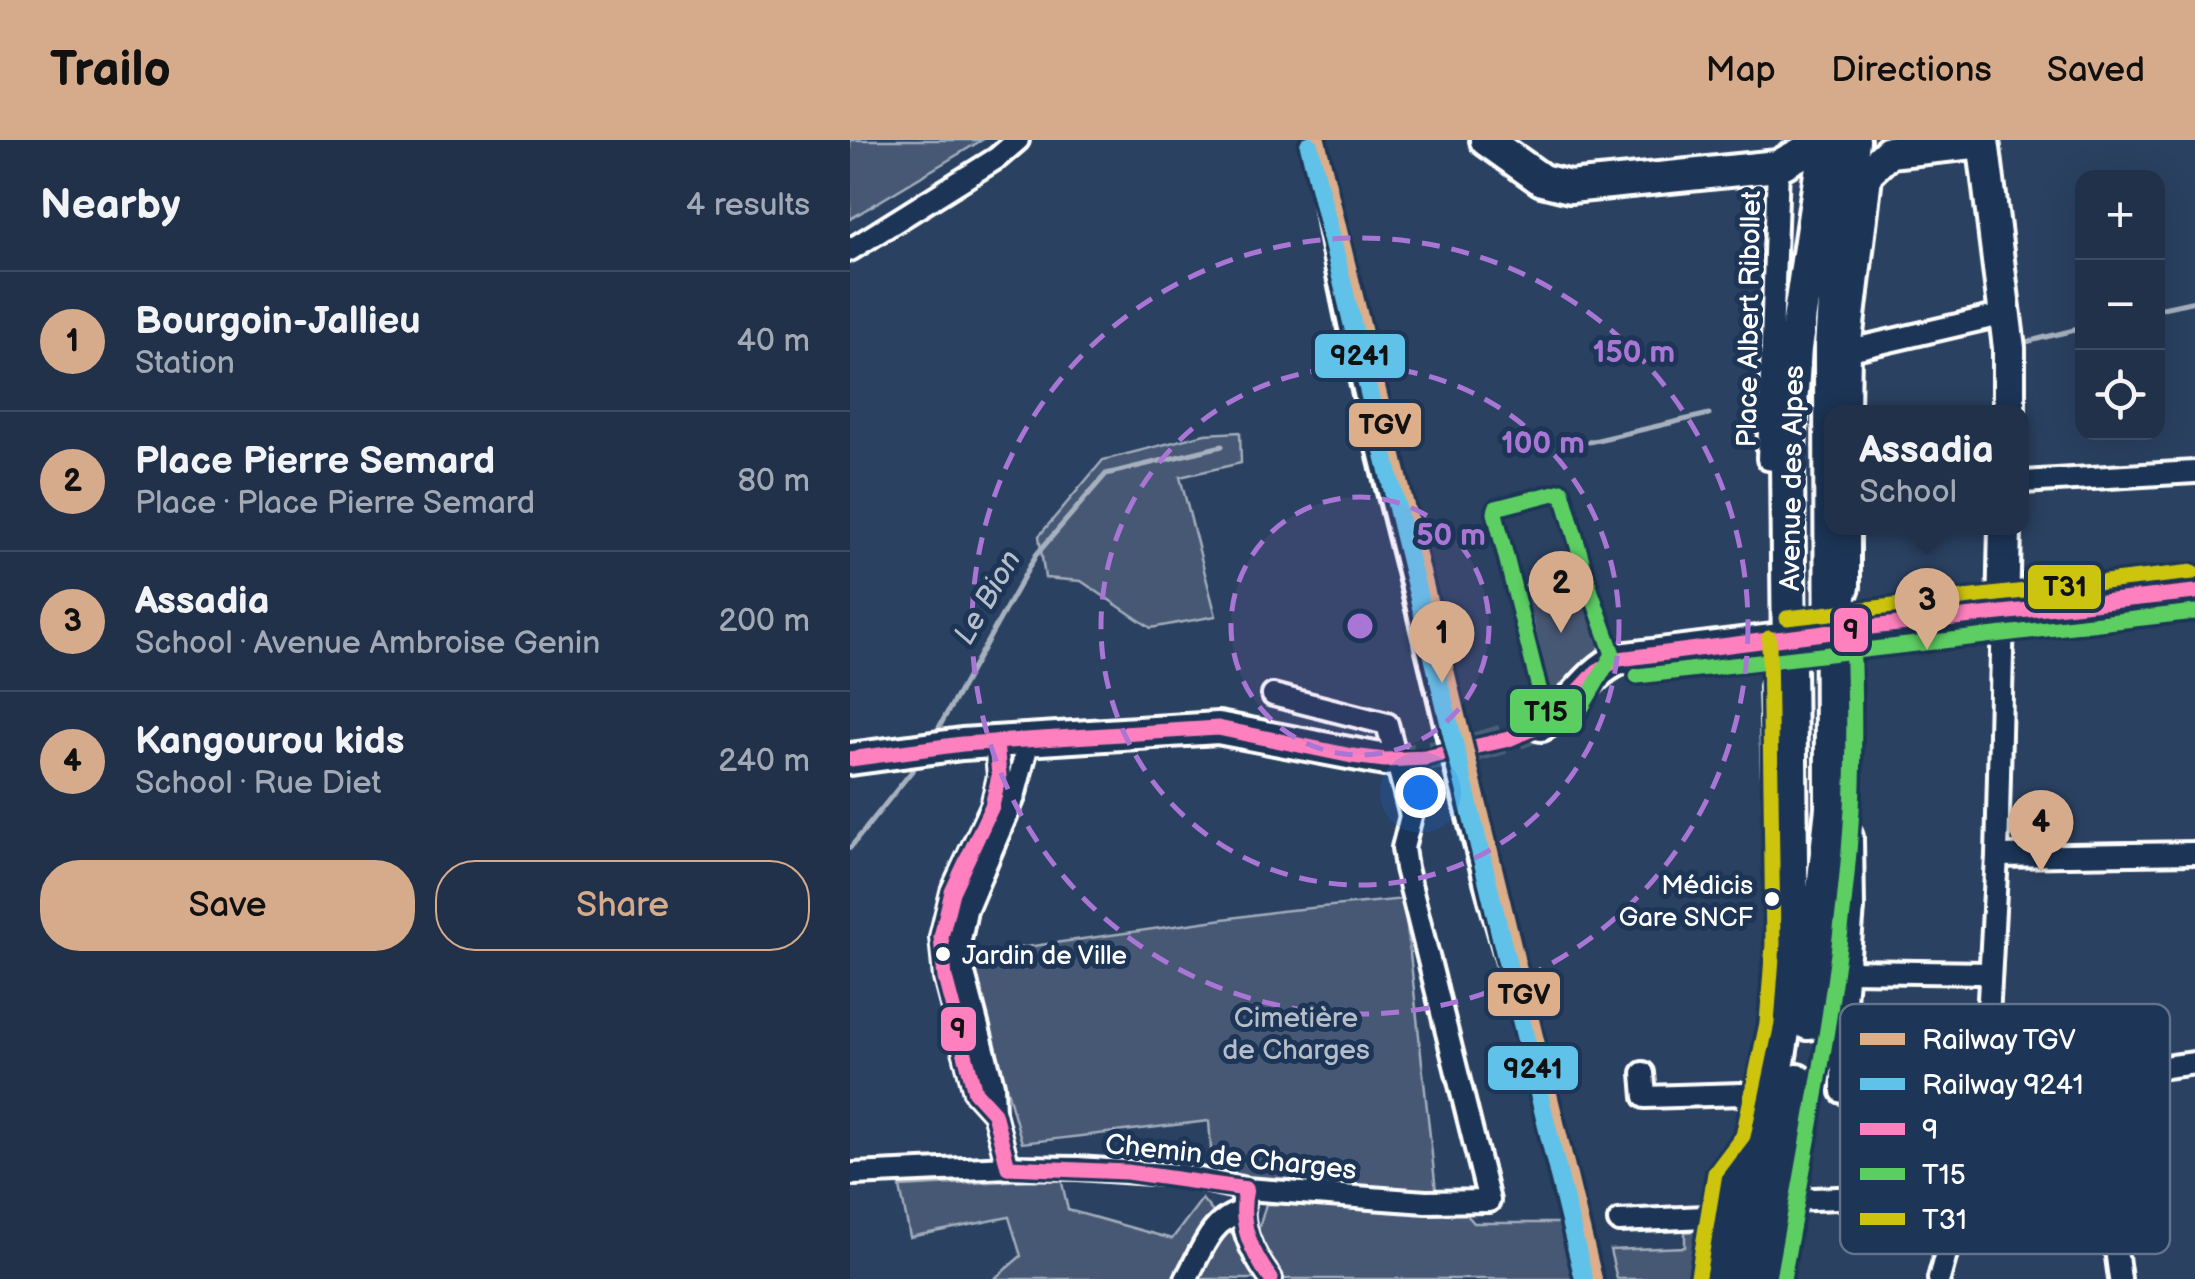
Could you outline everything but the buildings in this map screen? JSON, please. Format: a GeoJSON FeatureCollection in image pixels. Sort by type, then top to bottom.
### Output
{"type":"FeatureCollection","features":[{"type":"Feature","properties":{"kind":"main road","name":"Avenue des Alpes"},"geometry":{"type":"LineString","coordinates":[[1826,140],[1861,162]]}},
{"type":"Feature","properties":{"kind":"main road","name":"Avenue des Alpes"},"geometry":{"type":"LineString","coordinates":[[1831,405],[1831,349],[1861,162],[1853,140]]}},
{"type":"Feature","properties":{"kind":"main road","name":"Avenue des Alpes"},"geometry":{"type":"LineString","coordinates":[[1738,1279],[1749,1197],[1761,1145],[1761,1094],[1787,1026],[1792,945],[1787,462],[1794,348],[1861,162]]}},
{"type":"Feature","properties":{"kind":"main road","name":"Avenue des Alpes"},"geometry":{"type":"LineString","coordinates":[[1763,1279],[1810,1010],[1832,794],[1832,535]]}},
{"type":"Feature","properties":{"kind":"main road"},"geometry":{"type":"LineString","coordinates":[[1789,638],[2195,592]]}},
{"type":"Feature","properties":{"kind":"main road","name":"Avenue des Alpes"},"geometry":{"type":"LineString","coordinates":[[1789,638],[1810,670],[1816,750],[1832,794]]}},
{"type":"Feature","properties":{"kind":"street"},"geometry":{"type":"LineString","coordinates":[[850,250],[997,158],[1018,140]]}},
{"type":"Feature","properties":{"kind":"street"},"geometry":{"type":"LineString","coordinates":[[1486,140],[1542,180],[1570,187],[1783,164],[1826,140]]}},
{"type":"Feature","properties":{"kind":"street"},"geometry":{"type":"LineString","coordinates":[[1783,164],[1809,174],[1990,141],[2009,348],[2009,405]]}},
{"type":"Feature","properties":{"kind":"street","name":"Avenue des Alpes"},"geometry":{"type":"LineString","coordinates":[[1849,405],[1861,162]]}},
{"type":"Feature","properties":{"kind":"street","name":"Place Albert Ribollet"},"geometry":{"type":"LineString","coordinates":[[1783,164],[1768,459],[1787,462]]}},
{"type":"Feature","properties":{"kind":"street"},"geometry":{"type":"LineString","coordinates":[[1850,350],[2005,314]]}},
{"type":"Feature","properties":{"kind":"street"},"geometry":{"type":"LineString","coordinates":[[2029,482],[2195,472]]}},
{"type":"Feature","properties":{"kind":"street","name":"Avenue des Alpes"},"geometry":{"type":"LineString","coordinates":[[1832,632],[1848,587],[1849,535]]}},
{"type":"Feature","properties":{"kind":"street"},"geometry":{"type":"LineString","coordinates":[[1988,1004],[1998,856],[2005,535]]}},
{"type":"Feature","properties":{"kind":"street"},"geometry":{"type":"LineString","coordinates":[[1541,725],[1556,718],[1597,671],[1618,659],[1789,638]]}},
{"type":"Feature","properties":{"kind":"street","name":"Chemin de Charges"},"geometry":{"type":"LineString","coordinates":[[852,1173],[1008,1168],[1135,1171],[1181,1175],[1246,1189],[1426,1202],[1490,1201],[1403,848],[1412,816],[1387,724],[1273,696]]}},
{"type":"Feature","properties":{"kind":"street"},"geometry":{"type":"LineString","coordinates":[[850,759],[914,748],[1218,728],[1385,760]]}},
{"type":"Feature","properties":{"kind":"street"},"geometry":{"type":"LineString","coordinates":[[1008,1168],[994,1113],[993,1085],[962,966],[960,940],[966,910],[1014,797],[1029,740]]}},
{"type":"Feature","properties":{"kind":"street"},"geometry":{"type":"LineString","coordinates":[[994,1113],[975,1092],[944,978],[941,937],[952,892],[992,806],[998,776],[996,742]]}},
{"type":"Feature","properties":{"kind":"street","name":"Avenue des Alpes"},"geometry":{"type":"LineString","coordinates":[[1832,794],[1852,838],[1845,1004]]}},
{"type":"Feature","properties":{"kind":"street"},"geometry":{"type":"LineString","coordinates":[[1998,856],[2195,853]]}},
{"type":"Feature","properties":{"kind":"street"},"geometry":{"type":"LineString","coordinates":[[1849,971],[1990,973]]}},
{"type":"Feature","properties":{"kind":"street"},"geometry":{"type":"LineString","coordinates":[[2170,1066],[2195,1063]]}},
{"type":"Feature","properties":{"kind":"street"},"geometry":{"type":"LineString","coordinates":[[1642,1073],[1645,1096],[1761,1094]]}},
{"type":"Feature","properties":{"kind":"street"},"geometry":{"type":"LineString","coordinates":[[1718,1279],[1734,1178],[1761,1145]]}},
{"type":"Feature","properties":{"kind":"street"},"geometry":{"type":"LineString","coordinates":[[1246,1189],[1241,1212],[1256,1260],[1271,1279]]}},
{"type":"Feature","properties":{"kind":"street"},"geometry":{"type":"LineString","coordinates":[[1763,1279],[1782,1246],[1788,1200],[1840,1198]]}},
{"type":"Feature","properties":{"kind":"street"},"geometry":{"type":"LineString","coordinates":[[1186,1279],[1216,1225],[1224,1217],[1241,1212]]}},
{"type":"Feature","properties":{"kind":"street"},"geometry":{"type":"LineString","coordinates":[[1618,1221],[1726,1216]]}},
{"type":"Feature","properties":{"kind":"street"},"geometry":{"type":"LineString","coordinates":[[1939,1279],[1946,1254]]}},
{"type":"Feature","properties":{"kind":"street"},"geometry":{"type":"LineString","coordinates":[[2117,1254],[2120,1279]]}},
{"type":"Feature","properties":{"kind":"green space"},"geometry":{"type":"Polygon","coordinates":[[[850,140],[982,140],[850,219],[850,140]]]}},
{"type":"Feature","properties":{"kind":"green space"},"geometry":{"type":"Polygon","coordinates":[[[1240,432],[1241,463],[1180,477],[1216,616],[1151,628],[1081,581],[1045,578],[1039,536],[1103,460],[1205,434],[1240,432]]]}},
{"type":"Feature","properties":{"kind":"green space"},"geometry":{"type":"Polygon","coordinates":[[[1572,577],[1597,605],[1604,638],[1550,700],[1532,618],[1515,613],[1509,588],[1572,577]]]}},
{"type":"Feature","properties":{"kind":"green space","name":"Cimetière de Charges"},"geometry":{"type":"Polygon","coordinates":[[[1404,899],[1436,1191],[1213,1177],[1209,1121],[1022,1143],[969,955],[1280,911],[1404,899]]]}},
{"type":"Feature","properties":{"kind":"green space"},"geometry":{"type":"Polygon","coordinates":[[[1061,1178],[1068,1210],[1172,1239],[1202,1199],[1227,1229],[1259,1257],[1256,1238],[1266,1204],[1462,1209],[1474,1223],[1567,1223],[1582,1279],[994,1279],[1021,1256],[1009,1217],[910,1237],[900,1187],[1061,1178]]]}},
{"type":"Feature","properties":{"kind":"green space"},"geometry":{"type":"Polygon","coordinates":[[[1720,1228],[1713,1279],[1617,1279],[1610,1250],[1685,1247],[1685,1232],[1720,1228]]]}},
{"type":"Feature","properties":{"kind":"waterway","name":"Le Bion"},"geometry":{"type":"LineString","coordinates":[[2165,307],[2195,301]]}},
{"type":"Feature","properties":{"kind":"waterway","name":"Le Bion"},"geometry":{"type":"LineString","coordinates":[[2026,342],[2075,330]]}},
{"type":"Feature","properties":{"kind":"waterway","name":"Le Bion"},"geometry":{"type":"LineString","coordinates":[[1589,442],[1709,414]]}},
{"type":"Feature","properties":{"kind":"waterway","name":"Le Bion"},"geometry":{"type":"LineString","coordinates":[[933,738],[1036,555],[1106,474],[1222,446]]}},
{"type":"Feature","properties":{"kind":"waterway","name":"Le Bion"},"geometry":{"type":"LineString","coordinates":[[850,848],[920,761]]}},
{"type":"Feature","properties":{"kind":"tunnel"},"geometry":{"type":"LineString","coordinates":[[1385,760],[1465,750],[1541,725]]}},
{"type":"Feature","properties":{"kind":"railway"},"geometry":{"type":"LineString","coordinates":[[1304,140],[1343,353],[1451,798],[1501,979],[1589,1265]]}},
{"type":"Feature","properties":{"kind":"rail line","name":"TGV"},"geometry":{"type":"LineString","coordinates":[[1316,140],[1593,1279]]}},
{"type":"Feature","properties":{"kind":"rail line","name":"9241"},"geometry":{"type":"LineString","coordinates":[[1309,145],[1584,1279]]}},
{"type":"Feature","properties":{"kind":"transit line","name":"T15"},"geometry":{"type":"LineString","coordinates":[[1562,491],[1613,654],[1578,714],[1561,722],[1551,718],[1544,708],[1495,513],[1496,508],[1562,491]]}},
{"type":"Feature","properties":{"kind":"transit line","name":"T31"},"geometry":{"type":"LineString","coordinates":[[1787,618],[2193,572]]}},
{"type":"Feature","properties":{"kind":"transit line","name":"9"},"geometry":{"type":"LineString","coordinates":[[850,759],[962,744],[1218,728],[1352,756],[1385,760],[1425,758],[1509,739],[1541,725],[1555,717],[1597,671],[1619,659],[2195,592]]}},
{"type":"Feature","properties":{"kind":"transit line","name":"T15"},"geometry":{"type":"LineString","coordinates":[[1637,676],[2195,612]]}},
{"type":"Feature","properties":{"kind":"transit line","name":"T15"},"geometry":{"type":"LineString","coordinates":[[1783,1279],[1825,1045],[1848,868],[1853,787],[1852,632]]}},
{"type":"Feature","properties":{"kind":"transit line","name":"T31"},"geometry":{"type":"LineString","coordinates":[[1698,1276],[1715,1173],[1743,1136],[1767,1023],[1773,944],[1769,638]]}},
{"type":"Feature","properties":{"kind":"transit line","name":"9"},"geometry":{"type":"LineString","coordinates":[[996,742],[999,776],[992,806],[952,892],[941,937],[945,978],[975,1092],[994,1113],[1008,1167]]}},
{"type":"Feature","properties":{"kind":"transit line","name":"9"},"geometry":{"type":"LineString","coordinates":[[1008,1167],[1127,1172],[1246,1189]]}},
{"type":"Feature","properties":{"kind":"transit line","name":"9"},"geometry":{"type":"LineString","coordinates":[[1246,1189],[1244,1214],[1248,1237],[1271,1279]]}},
{"type":"Feature","properties":{"kind":"place","name":"Place Pierre Semard"},"geometry":{"type":"Point","coordinates":[1561,633]}},
{"type":"Feature","properties":{"kind":"place","name":"Assadia"},"geometry":{"type":"Point","coordinates":[1927,650]}},
{"type":"Feature","properties":{"kind":"place","name":"Bourgoin-Jallieu"},"geometry":{"type":"Point","coordinates":[1442,683]}},
{"type":"Feature","properties":{"kind":"place","name":"Kangourou kids"},"geometry":{"type":"Point","coordinates":[2041,872]}},
{"type":"Feature","properties":{"kind":"place","name":"Médicis Gare SNCF"},"geometry":{"type":"Point","coordinates":[1772,899]}},
{"type":"Feature","properties":{"kind":"place","name":"Jardin de Ville"},"geometry":{"type":"Point","coordinates":[943,954]}}]}
